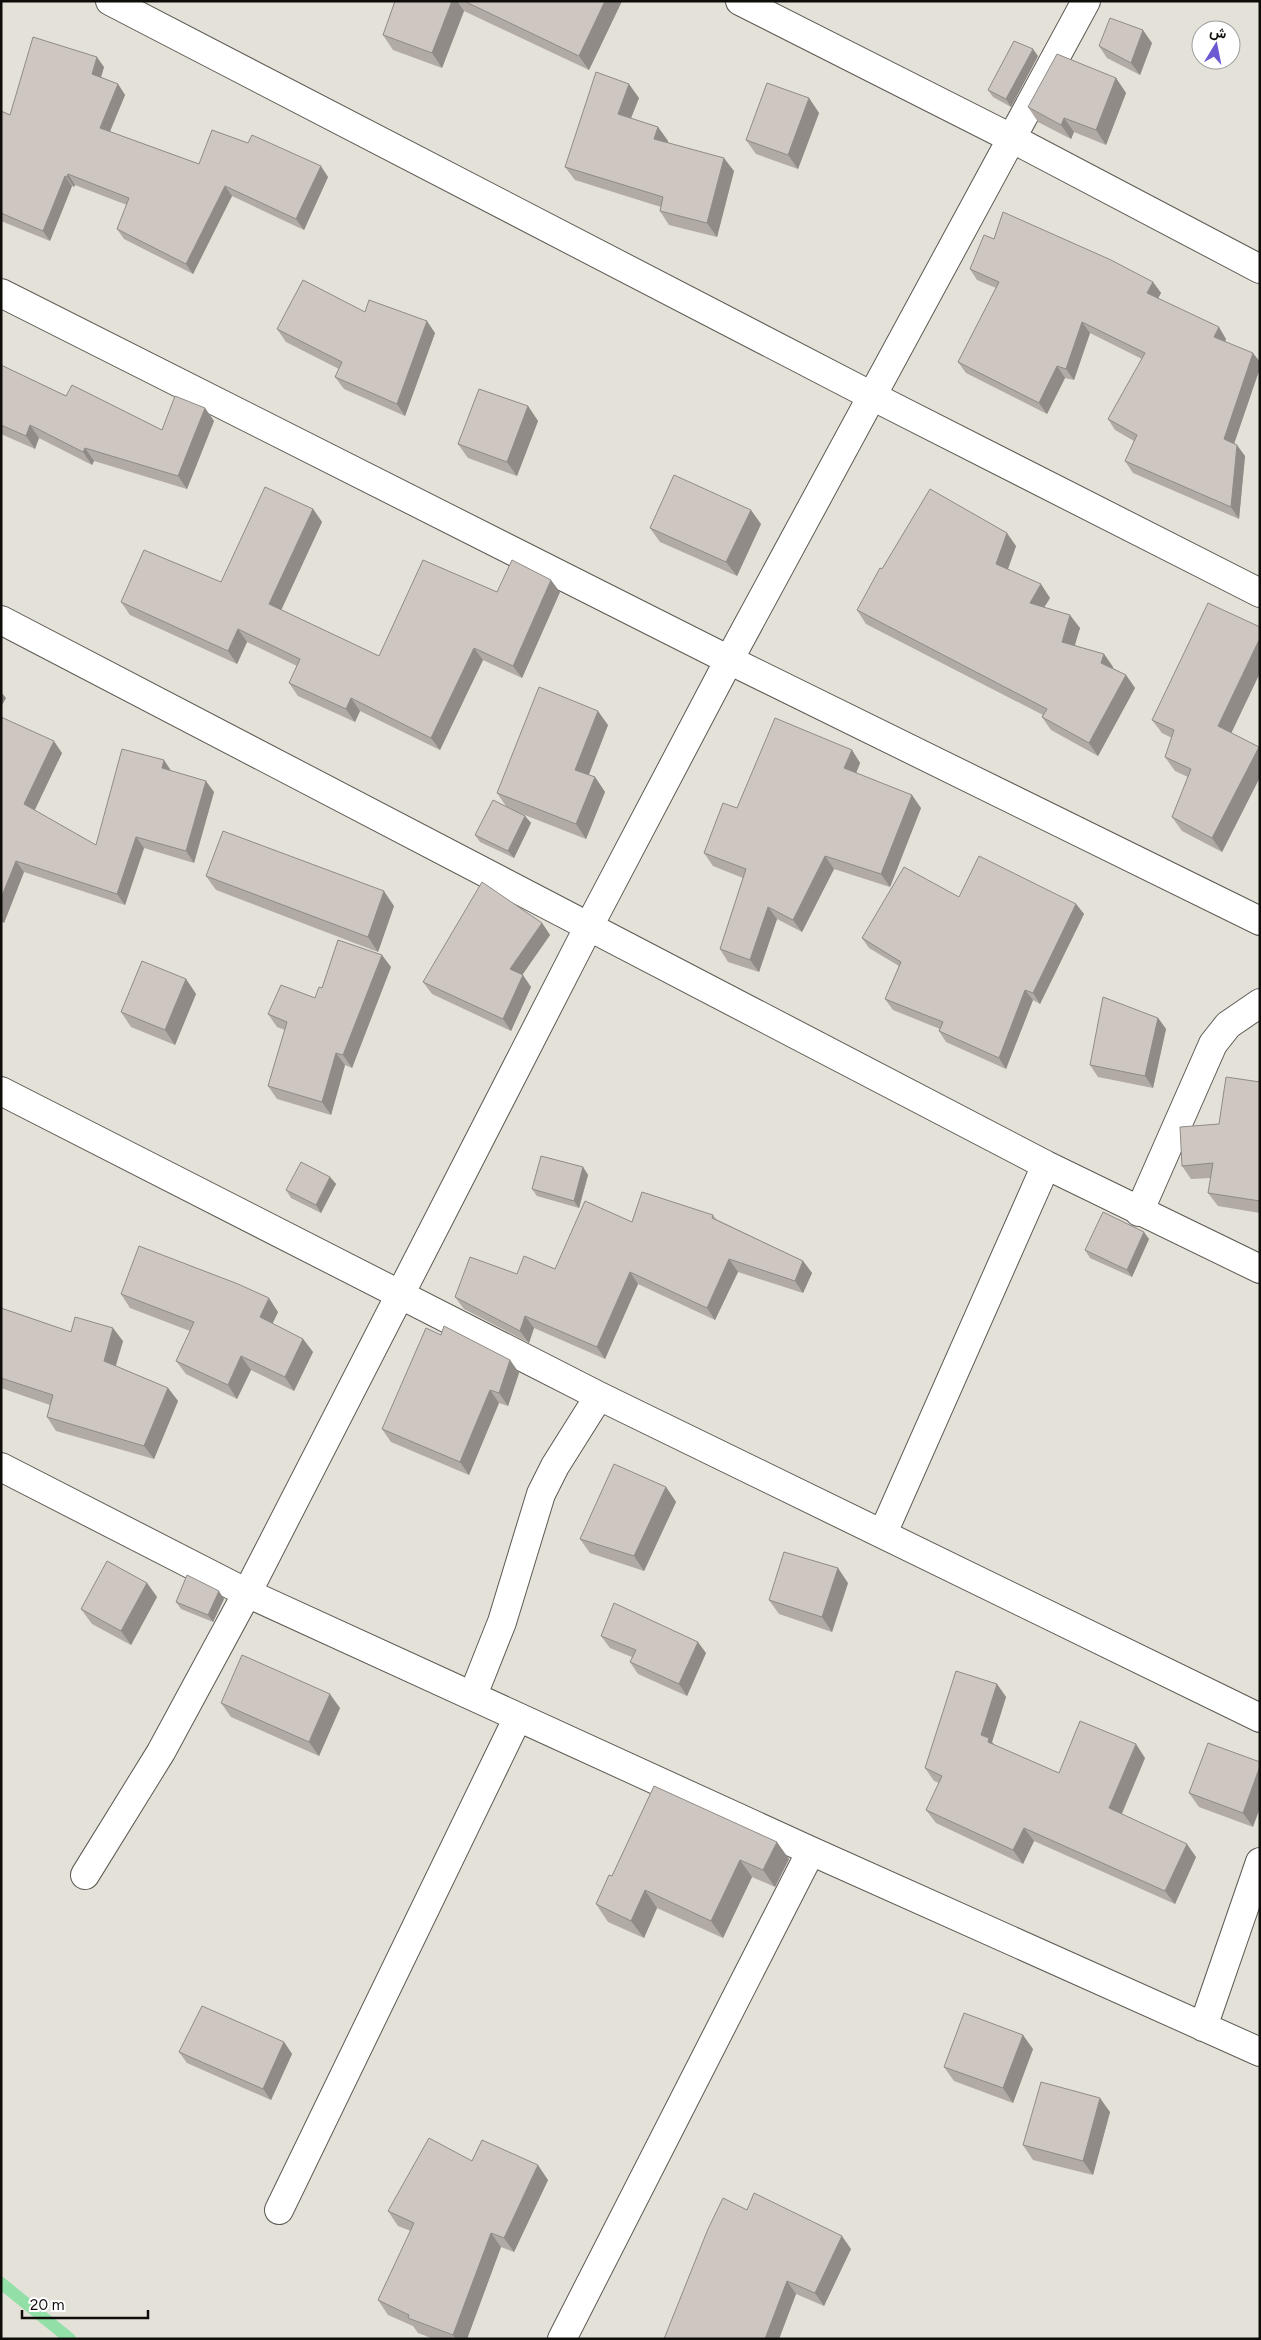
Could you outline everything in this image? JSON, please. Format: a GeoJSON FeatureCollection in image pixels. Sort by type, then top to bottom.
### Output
{"type":"FeatureCollection","features":[{"type":"Feature","properties":{"kind":"street"},"geometry":{"type":"LineString","coordinates":[[110,1],[872,396],[1260,593]]}},
{"type":"Feature","properties":{"kind":"street"},"geometry":{"type":"LineString","coordinates":[[740,1],[1013,139],[1260,269]]}},
{"type":"Feature","properties":{"kind":"street"},"geometry":{"type":"LineString","coordinates":[[85,1875],[160,1752],[247,1593],[588,928],[729,660],[951,248],[1013,139],[1086,1]]}},
{"type":"Feature","properties":{"kind":"street"},"geometry":{"type":"LineString","coordinates":[[1,293],[729,660],[1260,921]]}},
{"type":"Feature","properties":{"kind":"street"},"geometry":{"type":"LineString","coordinates":[[1,620],[1046,1166],[1260,1269]]}},
{"type":"Feature","properties":{"kind":"street"},"geometry":{"type":"LineString","coordinates":[[1139,1212],[1213,1044],[1228,1025],[1260,1003]]}},
{"type":"Feature","properties":{"kind":"street"},"geometry":{"type":"LineString","coordinates":[[1,1091],[599,1396],[1260,1718]]}},
{"type":"Feature","properties":{"kind":"street"},"geometry":{"type":"LineString","coordinates":[[883,1533],[1046,1166]]}},
{"type":"Feature","properties":{"kind":"street"},"geometry":{"type":"LineString","coordinates":[[472,1695],[502,1622],[541,1494],[555,1466],[599,1396]]}},
{"type":"Feature","properties":{"kind":"street"},"geometry":{"type":"LineString","coordinates":[[1,1467],[247,1593],[811,1851],[1260,2052]]}},
{"type":"Feature","properties":{"kind":"street"},"geometry":{"type":"LineString","coordinates":[[279,2210],[518,1717]]}},
{"type":"Feature","properties":{"kind":"street"},"geometry":{"type":"LineString","coordinates":[[562,2339],[811,1851]]}},
{"type":"Feature","properties":{"kind":"street"},"geometry":{"type":"LineString","coordinates":[[1203,2027],[1260,1862]]}},
{"type":"Feature","properties":{"kind":"building"},"geometry":{"type":"Polygon","coordinates":[[[395,1],[452,1],[432,53],[383,35],[395,1]]]}},
{"type":"Feature","properties":{"kind":"building"},"geometry":{"type":"Polygon","coordinates":[[[464,1],[605,1],[579,56],[464,1]]]}},
{"type":"Feature","properties":{"kind":"building"},"geometry":{"type":"Polygon","coordinates":[[[1110,18],[1143,30],[1131,63],[1099,46],[1110,18]]]}},
{"type":"Feature","properties":{"kind":"building"},"geometry":{"type":"Polygon","coordinates":[[[33,37],[97,57],[92,74],[118,84],[100,128],[199,164],[212,130],[248,143],[252,135],[321,166],[296,219],[225,186],[186,264],[117,229],[129,198],[68,174],[67,177],[65,176],[43,231],[1,213],[1,111],[10,115],[33,37]]]}},
{"type":"Feature","properties":{"kind":"building"},"geometry":{"type":"Polygon","coordinates":[[[1014,41],[1033,49],[1006,99],[988,90],[1014,41]]]}},
{"type":"Feature","properties":{"kind":"building"},"geometry":{"type":"Polygon","coordinates":[[[1057,54],[1116,78],[1096,130],[1064,118],[1061,125],[1028,107],[1057,54]]]}},
{"type":"Feature","properties":{"kind":"building"},"geometry":{"type":"Polygon","coordinates":[[[596,72],[629,84],[618,114],[658,127],[654,139],[724,158],[707,223],[660,211],[663,197],[565,167],[596,72]]]}},
{"type":"Feature","properties":{"kind":"building"},"geometry":{"type":"Polygon","coordinates":[[[767,83],[809,98],[788,155],[746,140],[767,83]]]}},
{"type":"Feature","properties":{"kind":"building"},"geometry":{"type":"Polygon","coordinates":[[[1003,212],[1111,260],[1153,282],[1147,293],[1219,327],[1214,337],[1253,353],[1224,439],[1237,445],[1231,507],[1125,461],[1137,435],[1108,419],[1145,353],[1082,322],[1066,369],[1057,366],[1039,403],[958,362],[999,282],[970,269],[984,235],[994,239],[1003,212]]]}},
{"type":"Feature","properties":{"kind":"building"},"geometry":{"type":"Polygon","coordinates":[[[303,280],[365,312],[369,300],[427,321],[397,404],[335,377],[342,362],[277,329],[303,280]]]}},
{"type":"Feature","properties":{"kind":"building"},"geometry":{"type":"Polygon","coordinates":[[[1,365],[66,396],[72,385],[162,430],[175,396],[205,408],[178,476],[85,448],[83,452],[30,425],[26,436],[1,425],[1,365]]]}},
{"type":"Feature","properties":{"kind":"building"},"geometry":{"type":"Polygon","coordinates":[[[479,389],[528,406],[507,462],[458,444],[479,389]]]}},
{"type":"Feature","properties":{"kind":"building"},"geometry":{"type":"Polygon","coordinates":[[[674,475],[751,510],[726,562],[650,528],[674,475]]]}},
{"type":"Feature","properties":{"kind":"building"},"geometry":{"type":"Polygon","coordinates":[[[265,487],[313,509],[269,604],[379,656],[423,560],[497,592],[512,560],[551,580],[513,666],[474,648],[431,738],[351,698],[346,709],[289,683],[300,659],[238,629],[228,651],[121,602],[144,550],[221,582],[265,487]]]}},
{"type":"Feature","properties":{"kind":"building"},"geometry":{"type":"Polygon","coordinates":[[[930,489],[1007,533],[996,564],[1041,584],[1030,603],[1070,615],[1062,642],[1104,654],[1101,663],[1126,675],[1089,743],[1042,717],[1047,709],[857,610],[880,568],[882,569],[930,489]]]}},
{"type":"Feature","properties":{"kind":"building"},"geometry":{"type":"Polygon","coordinates":[[[1208,603],[1260,627],[1260,638],[1218,726],[1259,747],[1212,838],[1172,817],[1191,769],[1165,757],[1174,730],[1152,720],[1208,603]]]}},
{"type":"Feature","properties":{"kind":"building"},"geometry":{"type":"Polygon","coordinates":[[[539,687],[598,711],[575,770],[595,777],[576,824],[497,793],[539,687]]]}},
{"type":"Feature","properties":{"kind":"building"},"geometry":{"type":"Polygon","coordinates":[[[1,717],[54,741],[24,804],[96,845],[122,749],[164,760],[162,768],[206,781],[186,851],[136,837],[117,894],[16,861],[1,898],[1,717]]]}},
{"type":"Feature","properties":{"kind":"building"},"geometry":{"type":"Polygon","coordinates":[[[775,718],[852,750],[844,768],[912,795],[881,874],[825,856],[793,920],[768,907],[750,960],[720,949],[746,869],[704,853],[723,803],[737,808],[775,718]]]}},
{"type":"Feature","properties":{"kind":"building"},"geometry":{"type":"Polygon","coordinates":[[[493,800],[525,816],[508,851],[475,835],[493,800]]]}},
{"type":"Feature","properties":{"kind":"building"},"geometry":{"type":"Polygon","coordinates":[[[223,831],[384,891],[368,937],[206,876],[223,831]]]}},
{"type":"Feature","properties":{"kind":"building"},"geometry":{"type":"Polygon","coordinates":[[[979,856],[1076,904],[1033,993],[1025,990],[999,1058],[939,1031],[943,1022],[885,999],[901,962],[862,938],[904,867],[959,897],[979,856]]]}},
{"type":"Feature","properties":{"kind":"building"},"geometry":{"type":"Polygon","coordinates":[[[482,882],[542,923],[510,969],[523,975],[503,1019],[423,982],[482,882]]]}},
{"type":"Feature","properties":{"kind":"building"},"geometry":{"type":"Polygon","coordinates":[[[338,940],[382,955],[343,1055],[336,1053],[322,1102],[268,1086],[287,1022],[268,1014],[281,985],[315,998],[319,987],[322,988],[338,940]]]}},
{"type":"Feature","properties":{"kind":"building"},"geometry":{"type":"Polygon","coordinates":[[[142,961],[186,979],[165,1030],[121,1012],[142,961]]]}},
{"type":"Feature","properties":{"kind":"building"},"geometry":{"type":"Polygon","coordinates":[[[1103,997],[1158,1018],[1145,1076],[1090,1065],[1103,997]]]}},
{"type":"Feature","properties":{"kind":"building"},"geometry":{"type":"Polygon","coordinates":[[[1226,1077],[1260,1082],[1260,1201],[1208,1193],[1213,1163],[1182,1166],[1180,1127],[1219,1124],[1226,1077]]]}},
{"type":"Feature","properties":{"kind":"building"},"geometry":{"type":"Polygon","coordinates":[[[541,1156],[583,1167],[574,1201],[532,1189],[541,1156]]]}},
{"type":"Feature","properties":{"kind":"building"},"geometry":{"type":"Polygon","coordinates":[[[301,1162],[330,1177],[316,1205],[286,1190],[301,1162]]]}},
{"type":"Feature","properties":{"kind":"building"},"geometry":{"type":"Polygon","coordinates":[[[642,1192],[713,1215],[712,1218],[803,1261],[795,1281],[729,1259],[707,1308],[630,1272],[597,1347],[525,1316],[520,1331],[455,1297],[470,1257],[517,1274],[524,1256],[555,1269],[585,1201],[632,1222],[642,1192]]]}},
{"type":"Feature","properties":{"kind":"building"},"geometry":{"type":"Polygon","coordinates":[[[1103,1212],[1144,1232],[1127,1270],[1085,1250],[1103,1212]]]}},
{"type":"Feature","properties":{"kind":"building"},"geometry":{"type":"Polygon","coordinates":[[[139,1246],[269,1298],[260,1317],[303,1339],[285,1377],[241,1356],[228,1385],[176,1361],[194,1322],[121,1294],[139,1246]]]}},
{"type":"Feature","properties":{"kind":"building"},"geometry":{"type":"Polygon","coordinates":[[[1,1308],[71,1332],[75,1317],[113,1328],[104,1361],[168,1388],[144,1446],[47,1417],[53,1395],[1,1378],[1,1308]]]}},
{"type":"Feature","properties":{"kind":"building"},"geometry":{"type":"Polygon","coordinates":[[[444,1326],[510,1360],[499,1393],[490,1390],[460,1462],[382,1429],[426,1328],[441,1335],[444,1326]]]}},
{"type":"Feature","properties":{"kind":"building"},"geometry":{"type":"Polygon","coordinates":[[[614,1464],[666,1487],[634,1556],[580,1539],[614,1464]]]}},
{"type":"Feature","properties":{"kind":"building"},"geometry":{"type":"Polygon","coordinates":[[[784,1552],[838,1568],[822,1617],[769,1600],[784,1552]]]}},
{"type":"Feature","properties":{"kind":"building"},"geometry":{"type":"Polygon","coordinates":[[[107,1561],[147,1583],[121,1631],[81,1609],[107,1561]]]}},
{"type":"Feature","properties":{"kind":"building"},"geometry":{"type":"Polygon","coordinates":[[[187,1575],[219,1591],[208,1615],[176,1602],[187,1575]]]}},
{"type":"Feature","properties":{"kind":"building"},"geometry":{"type":"Polygon","coordinates":[[[614,1603],[698,1642],[679,1684],[630,1662],[636,1650],[601,1636],[614,1603]]]}},
{"type":"Feature","properties":{"kind":"building"},"geometry":{"type":"Polygon","coordinates":[[[242,1655],[330,1694],[309,1742],[221,1703],[242,1655]]]}},
{"type":"Feature","properties":{"kind":"building"},"geometry":{"type":"Polygon","coordinates":[[[956,1671],[997,1684],[981,1735],[989,1738],[988,1742],[1059,1773],[1080,1721],[1136,1744],[1109,1808],[1187,1844],[1165,1891],[1024,1828],[1013,1850],[926,1810],[942,1776],[925,1768],[956,1671]]]}},
{"type":"Feature","properties":{"kind":"building"},"geometry":{"type":"Polygon","coordinates":[[[1208,1743],[1260,1762],[1243,1813],[1189,1793],[1208,1743]]]}},
{"type":"Feature","properties":{"kind":"building"},"geometry":{"type":"Polygon","coordinates":[[[654,1786],[777,1842],[763,1870],[740,1860],[711,1921],[645,1890],[631,1921],[596,1904],[609,1875],[612,1876],[654,1786]]]}},
{"type":"Feature","properties":{"kind":"building"},"geometry":{"type":"Polygon","coordinates":[[[202,2006],[284,2042],[263,2089],[179,2052],[202,2006]]]}},
{"type":"Feature","properties":{"kind":"building"},"geometry":{"type":"Polygon","coordinates":[[[964,2013],[1023,2035],[1003,2088],[944,2067],[964,2013]]]}},
{"type":"Feature","properties":{"kind":"building"},"geometry":{"type":"Polygon","coordinates":[[[1041,2082],[1100,2098],[1083,2161],[1023,2145],[1041,2082]]]}},
{"type":"Feature","properties":{"kind":"building"},"geometry":{"type":"Polygon","coordinates":[[[429,2138],[472,2161],[482,2140],[538,2165],[504,2238],[491,2233],[453,2335],[408,2318],[409,2315],[378,2300],[414,2223],[388,2211],[429,2138]]]}},
{"type":"Feature","properties":{"kind":"building"},"geometry":{"type":"Polygon","coordinates":[[[754,2193],[842,2236],[815,2293],[787,2281],[765,2339],[664,2339],[708,2229],[723,2198],[747,2210],[754,2193]]]}},
{"type":"Feature","properties":{"kind":"waterway"},"geometry":{"type":"LineString","coordinates":[[1,2283],[70,2339]]}}]}
